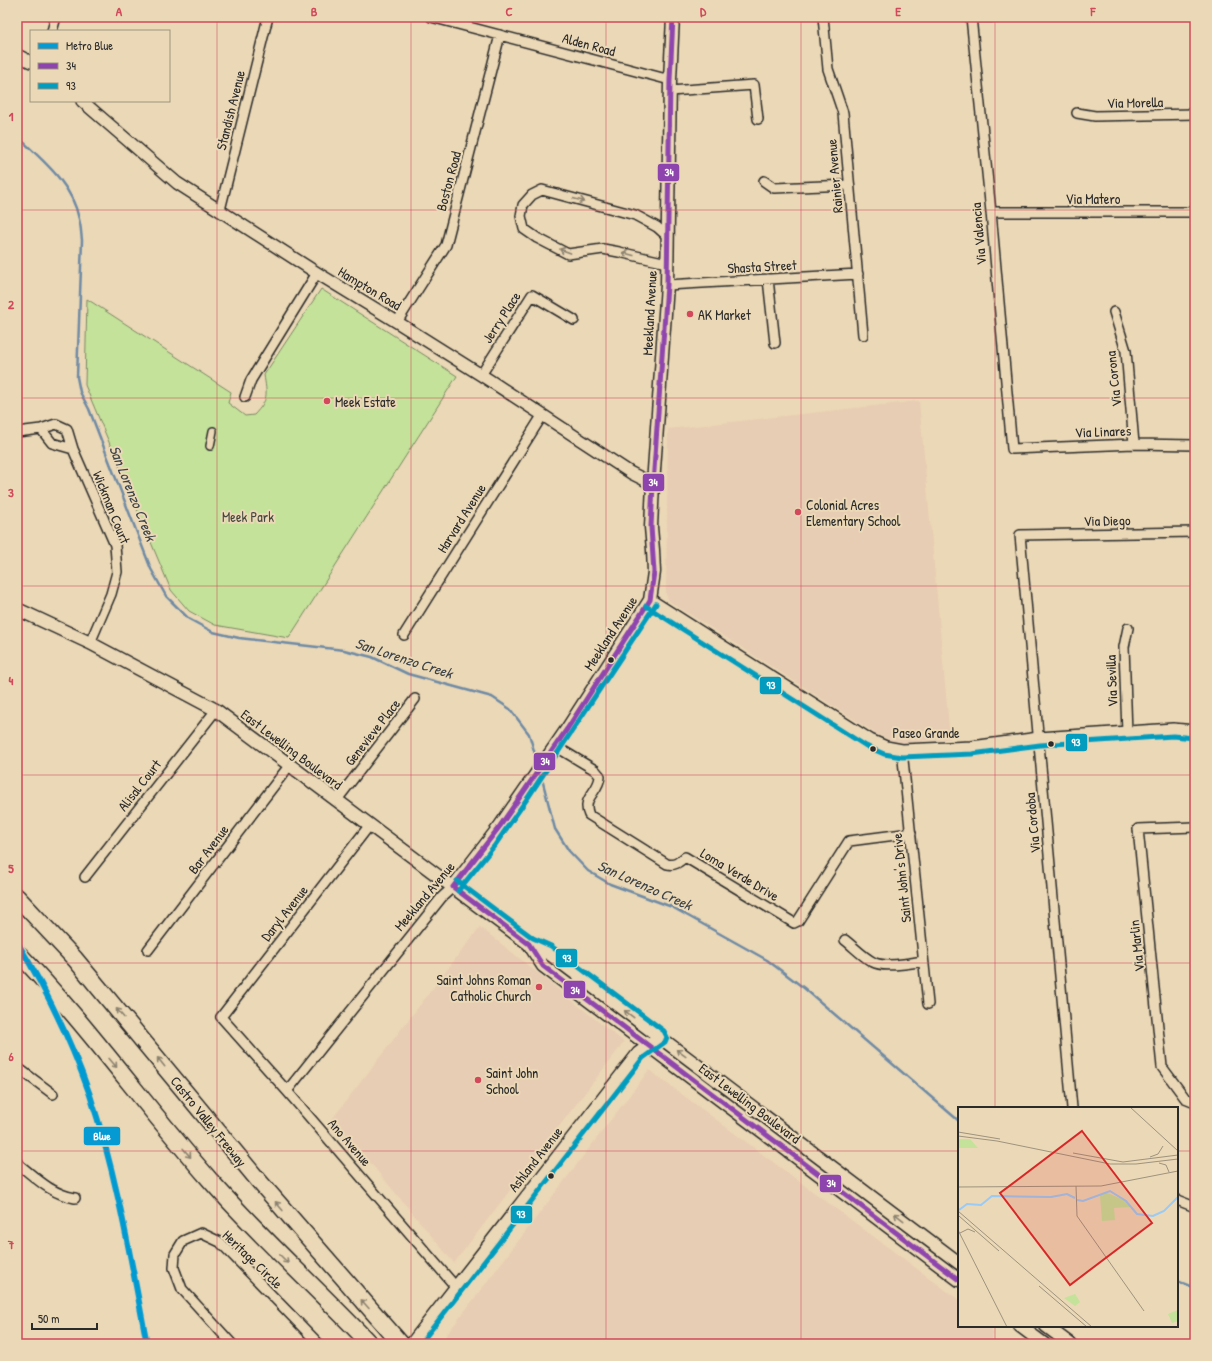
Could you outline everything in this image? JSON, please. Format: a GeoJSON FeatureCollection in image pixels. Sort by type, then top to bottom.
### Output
{"type":"FeatureCollection","features":[{"type":"Feature","properties":{"kind":"highway","name":"Castro Valley Freeway"},"geometry":{"type":"LineString","coordinates":[[17,897],[75,960],[258,1180],[396,1338]]}},
{"type":"Feature","properties":{"kind":"highway"},"geometry":{"type":"LineString","coordinates":[[17,952],[70,1012],[162,1123],[240,1213],[370,1344]]}},
{"type":"Feature","properties":{"kind":"main road","name":"Meekland Avenue"},"geometry":{"type":"LineString","coordinates":[[453,887],[500,826],[527,787],[650,600],[654,572],[652,527],[653,484],[667,285],[670,86],[673,17]]}},
{"type":"Feature","properties":{"kind":"main road","name":"East Lewelling Boulevard"},"geometry":{"type":"LineString","coordinates":[[17,609],[90,643],[216,710],[528,944],[547,952],[958,1262]]}},
{"type":"Feature","properties":{"kind":"main road","name":"East Lewelling Boulevard"},"geometry":{"type":"LineString","coordinates":[[528,944],[543,966],[958,1279]]}},
{"type":"Feature","properties":{"kind":"main road"},"geometry":{"type":"LineString","coordinates":[[826,1180],[834,1168]]}},
{"type":"Feature","properties":{"kind":"main road"},"geometry":{"type":"LineString","coordinates":[[1021,1327],[1044,1344]]}},
{"type":"Feature","properties":{"kind":"main road"},"geometry":{"type":"LineString","coordinates":[[1047,1327],[1070,1344]]}},
{"type":"Feature","properties":{"kind":"street"},"geometry":{"type":"LineString","coordinates":[[52,30],[56,17]]}},
{"type":"Feature","properties":{"kind":"street","name":"Standish Avenue"},"geometry":{"type":"LineString","coordinates":[[220,210],[268,17]]}},
{"type":"Feature","properties":{"kind":"street","name":"Alden Road"},"geometry":{"type":"LineString","coordinates":[[431,17],[500,35],[670,86],[754,85],[758,119]]}},
{"type":"Feature","properties":{"kind":"street","name":"Rainier Avenue"},"geometry":{"type":"LineString","coordinates":[[823,17],[828,69],[843,113],[863,335]]}},
{"type":"Feature","properties":{"kind":"street"},"geometry":{"type":"LineString","coordinates":[[971,17],[991,17]]}},
{"type":"Feature","properties":{"kind":"street","name":"Via Valencia"},"geometry":{"type":"LineString","coordinates":[[971,17],[991,212],[1012,449]]}},
{"type":"Feature","properties":{"kind":"street","name":"Boston Road"},"geometry":{"type":"LineString","coordinates":[[398,322],[446,245],[500,35]]}},
{"type":"Feature","properties":{"kind":"street"},"geometry":{"type":"LineString","coordinates":[[17,55],[30,62]]}},
{"type":"Feature","properties":{"kind":"street","name":"Hampton Road"},"geometry":{"type":"LineString","coordinates":[[83,102],[178,183],[317,273],[481,375],[631,473],[653,484]]}},
{"type":"Feature","properties":{"kind":"street","name":"Via Morella"},"geometry":{"type":"LineString","coordinates":[[1077,112],[1095,116],[1195,114]]}},
{"type":"Feature","properties":{"kind":"street"},"geometry":{"type":"LineString","coordinates":[[764,181],[774,188],[849,184]]}},
{"type":"Feature","properties":{"kind":"street"},"geometry":{"type":"LineString","coordinates":[[667,236],[656,227],[635,215],[542,190],[532,195],[523,205],[521,216],[524,229],[537,238],[568,254],[603,249],[667,263]]}},
{"type":"Feature","properties":{"kind":"street","name":"Via Matero"},"geometry":{"type":"LineString","coordinates":[[991,212],[1195,212]]}},
{"type":"Feature","properties":{"kind":"street"},"geometry":{"type":"LineString","coordinates":[[245,397],[251,380],[317,273]]}},
{"type":"Feature","properties":{"kind":"street","name":"Shasta Street"},"geometry":{"type":"LineString","coordinates":[[667,285],[858,274]]}},
{"type":"Feature","properties":{"kind":"street"},"geometry":{"type":"LineString","coordinates":[[768,279],[775,343]]}},
{"type":"Feature","properties":{"kind":"street","name":"Jerry Place"},"geometry":{"type":"LineString","coordinates":[[481,375],[532,295],[574,320]]}},
{"type":"Feature","properties":{"kind":"street","name":"Via Corona"},"geometry":{"type":"LineString","coordinates":[[1114,312],[1126,351],[1134,444]]}},
{"type":"Feature","properties":{"kind":"street","name":"Harvard Avenue"},"geometry":{"type":"LineString","coordinates":[[404,635],[542,416]]}},
{"type":"Feature","properties":{"kind":"street","name":"Wickman Court"},"geometry":{"type":"LineString","coordinates":[[17,432],[41,429],[56,424],[67,429],[73,449],[114,545],[117,572],[111,594],[90,643]]}},
{"type":"Feature","properties":{"kind":"street"},"geometry":{"type":"LineString","coordinates":[[41,429],[52,443],[73,449]]}},
{"type":"Feature","properties":{"kind":"street"},"geometry":{"type":"LineString","coordinates":[[210,446],[214,431]]}},
{"type":"Feature","properties":{"kind":"street","name":"Via Linares"},"geometry":{"type":"LineString","coordinates":[[1012,449],[1134,444],[1195,445]]}},
{"type":"Feature","properties":{"kind":"street","name":"Via Diego"},"geometry":{"type":"LineString","coordinates":[[1020,535],[1195,532]]}},
{"type":"Feature","properties":{"kind":"street","name":"Via Cordoba"},"geometry":{"type":"LineString","coordinates":[[1020,535],[1072,1107]]}},
{"type":"Feature","properties":{"kind":"street","name":"Paseo Grande"},"geometry":{"type":"LineString","coordinates":[[650,600],[870,740],[886,747],[902,750],[972,747],[1039,738],[1173,729],[1195,731]]}},
{"type":"Feature","properties":{"kind":"street","name":"Via Sevilla"},"geometry":{"type":"LineString","coordinates":[[1127,733],[1124,647],[1128,628]]}},
{"type":"Feature","properties":{"kind":"street","name":"Genevieve Place"},"geometry":{"type":"LineString","coordinates":[[336,801],[415,699]]}},
{"type":"Feature","properties":{"kind":"street","name":"Alisal Court"},"geometry":{"type":"LineString","coordinates":[[85,877],[216,710]]}},
{"type":"Feature","properties":{"kind":"street","name":"Loma Verde Drive"},"geometry":{"type":"LineString","coordinates":[[552,750],[594,770],[600,776],[600,782],[587,802],[586,808],[589,815],[667,864],[675,864],[685,858],[794,923],[798,921],[849,841],[911,834]]}},
{"type":"Feature","properties":{"kind":"street","name":"Saint John's Drive"},"geometry":{"type":"LineString","coordinates":[[902,750],[928,1004]]}},
{"type":"Feature","properties":{"kind":"street","name":"Bar Avenue"},"geometry":{"type":"LineString","coordinates":[[148,950],[289,766]]}},
{"type":"Feature","properties":{"kind":"street","name":"Daryl Avenue"},"geometry":{"type":"LineString","coordinates":[[221,1017],[369,826]]}},
{"type":"Feature","properties":{"kind":"street","name":"Via Marlin"},"geometry":{"type":"LineString","coordinates":[[1195,827],[1138,829],[1162,1067],[1185,1098],[1195,1102]]}},
{"type":"Feature","properties":{"kind":"street","name":"Meekland Avenue"},"geometry":{"type":"LineString","coordinates":[[287,1091],[442,897],[453,887]]}},
{"type":"Feature","properties":{"kind":"street"},"geometry":{"type":"LineString","coordinates":[[845,940],[874,962],[881,964],[914,963],[924,961]]}},
{"type":"Feature","properties":{"kind":"street","name":"Ano Avenue"},"geometry":{"type":"LineString","coordinates":[[221,1017],[287,1091],[455,1286]]}},
{"type":"Feature","properties":{"kind":"street","name":"Ashland Avenue"},"geometry":{"type":"LineString","coordinates":[[411,1344],[638,1053],[660,1037]]}},
{"type":"Feature","properties":{"kind":"street"},"geometry":{"type":"LineString","coordinates":[[17,1067],[53,1094]]}},
{"type":"Feature","properties":{"kind":"street"},"geometry":{"type":"LineString","coordinates":[[17,1163],[55,1192],[75,1198]]}},
{"type":"Feature","properties":{"kind":"street"},"geometry":{"type":"LineString","coordinates":[[1178,1200],[1195,1207]]}},
{"type":"Feature","properties":{"kind":"street","name":"Heritage Circle"},"geometry":{"type":"LineString","coordinates":[[232,1344],[182,1289],[174,1268],[175,1254],[183,1241],[201,1232],[220,1242],[319,1344]]}},
{"type":"Feature","properties":{"kind":"shaded area","name":"Colonial Acres Elementary School"},"geometry":{"type":"Polygon","coordinates":[[[919,401],[950,739],[905,743],[890,740],[877,734],[669,601],[666,594],[668,429],[919,401]]]}},
{"type":"Feature","properties":{"kind":"shaded area","name":"Saint John School"},"geometry":{"type":"Polygon","coordinates":[[[480,927],[624,1042],[454,1263],[333,1118],[480,927]]]}},
{"type":"Feature","properties":{"kind":"shaded area"},"geometry":{"type":"Polygon","coordinates":[[[649,1070],[958,1299],[958,1327],[991,1327],[993,1344],[443,1344],[441,1342],[649,1070]]]}},
{"type":"Feature","properties":{"kind":"green space","name":"Meek Park"},"geometry":{"type":"Polygon","coordinates":[[[321,289],[457,376],[289,638],[215,625],[189,611],[171,590],[85,385],[87,299],[231,392],[228,403],[245,416],[254,415],[265,401],[266,392],[264,375],[321,289]]]}},
{"type":"Feature","properties":{"kind":"waterway","name":"San Lorenzo Creek"},"geometry":{"type":"LineString","coordinates":[[17,136],[55,173],[70,194],[75,206],[80,222],[82,240],[77,377],[80,392],[89,409],[151,569],[166,596],[189,619],[213,632],[239,638],[344,650],[372,657],[408,674],[492,697],[510,709],[529,734],[538,764]]}},
{"type":"Feature","properties":{"kind":"waterway","name":"San Lorenzo Creek"},"geometry":{"type":"LineString","coordinates":[[541,775],[555,829],[569,851],[588,871],[610,884],[672,907],[767,960],[804,988],[958,1120]]}},
{"type":"Feature","properties":{"kind":"waterway","name":"San Lorenzo Creek"},"geometry":{"type":"LineString","coordinates":[[1178,1281],[1195,1288]]}},
{"type":"Feature","properties":{"kind":"metro line","name":"Blue"},"geometry":{"type":"LineString","coordinates":[[17,942],[58,1017],[75,1055],[90,1095],[116,1187],[147,1344]]}},
{"type":"Feature","properties":{"kind":"transit line","name":"34"},"geometry":{"type":"LineString","coordinates":[[453,887],[500,826],[567,729],[650,600],[654,572],[651,527],[653,484],[667,285],[670,80],[673,17]]}},
{"type":"Feature","properties":{"kind":"transit line","name":"93"},"geometry":{"type":"LineString","coordinates":[[458,891],[495,845],[529,796],[656,604]]}},
{"type":"Feature","properties":{"kind":"transit line","name":"93"},"geometry":{"type":"LineString","coordinates":[[646,606],[866,746],[884,754],[902,757],[972,754],[1040,745],[1173,736],[1194,738]]}},
{"type":"Feature","properties":{"kind":"transit line","name":"93"},"geometry":{"type":"LineString","coordinates":[[420,1344],[643,1058],[665,1042],[667,1037],[664,1031],[551,946],[533,938],[457,881]]}},
{"type":"Feature","properties":{"kind":"transit line","name":"34"},"geometry":{"type":"LineString","coordinates":[[453,887],[529,944],[543,966],[958,1279]]}},
{"type":"Feature","properties":{"kind":"place","name":"AK Market"},"geometry":{"type":"Point","coordinates":[690,314]}},
{"type":"Feature","properties":{"kind":"place","name":"Meek Estate"},"geometry":{"type":"Point","coordinates":[327,401]}},
{"type":"Feature","properties":{"kind":"place","name":"Colonial Acres Elementary School"},"geometry":{"type":"Point","coordinates":[798,512]}},
{"type":"Feature","properties":{"kind":"place","name":"Saint Johns Roman Catholic Church"},"geometry":{"type":"Point","coordinates":[539,987]}},
{"type":"Feature","properties":{"kind":"place","name":"Saint John School"},"geometry":{"type":"Point","coordinates":[478,1080]}}]}
